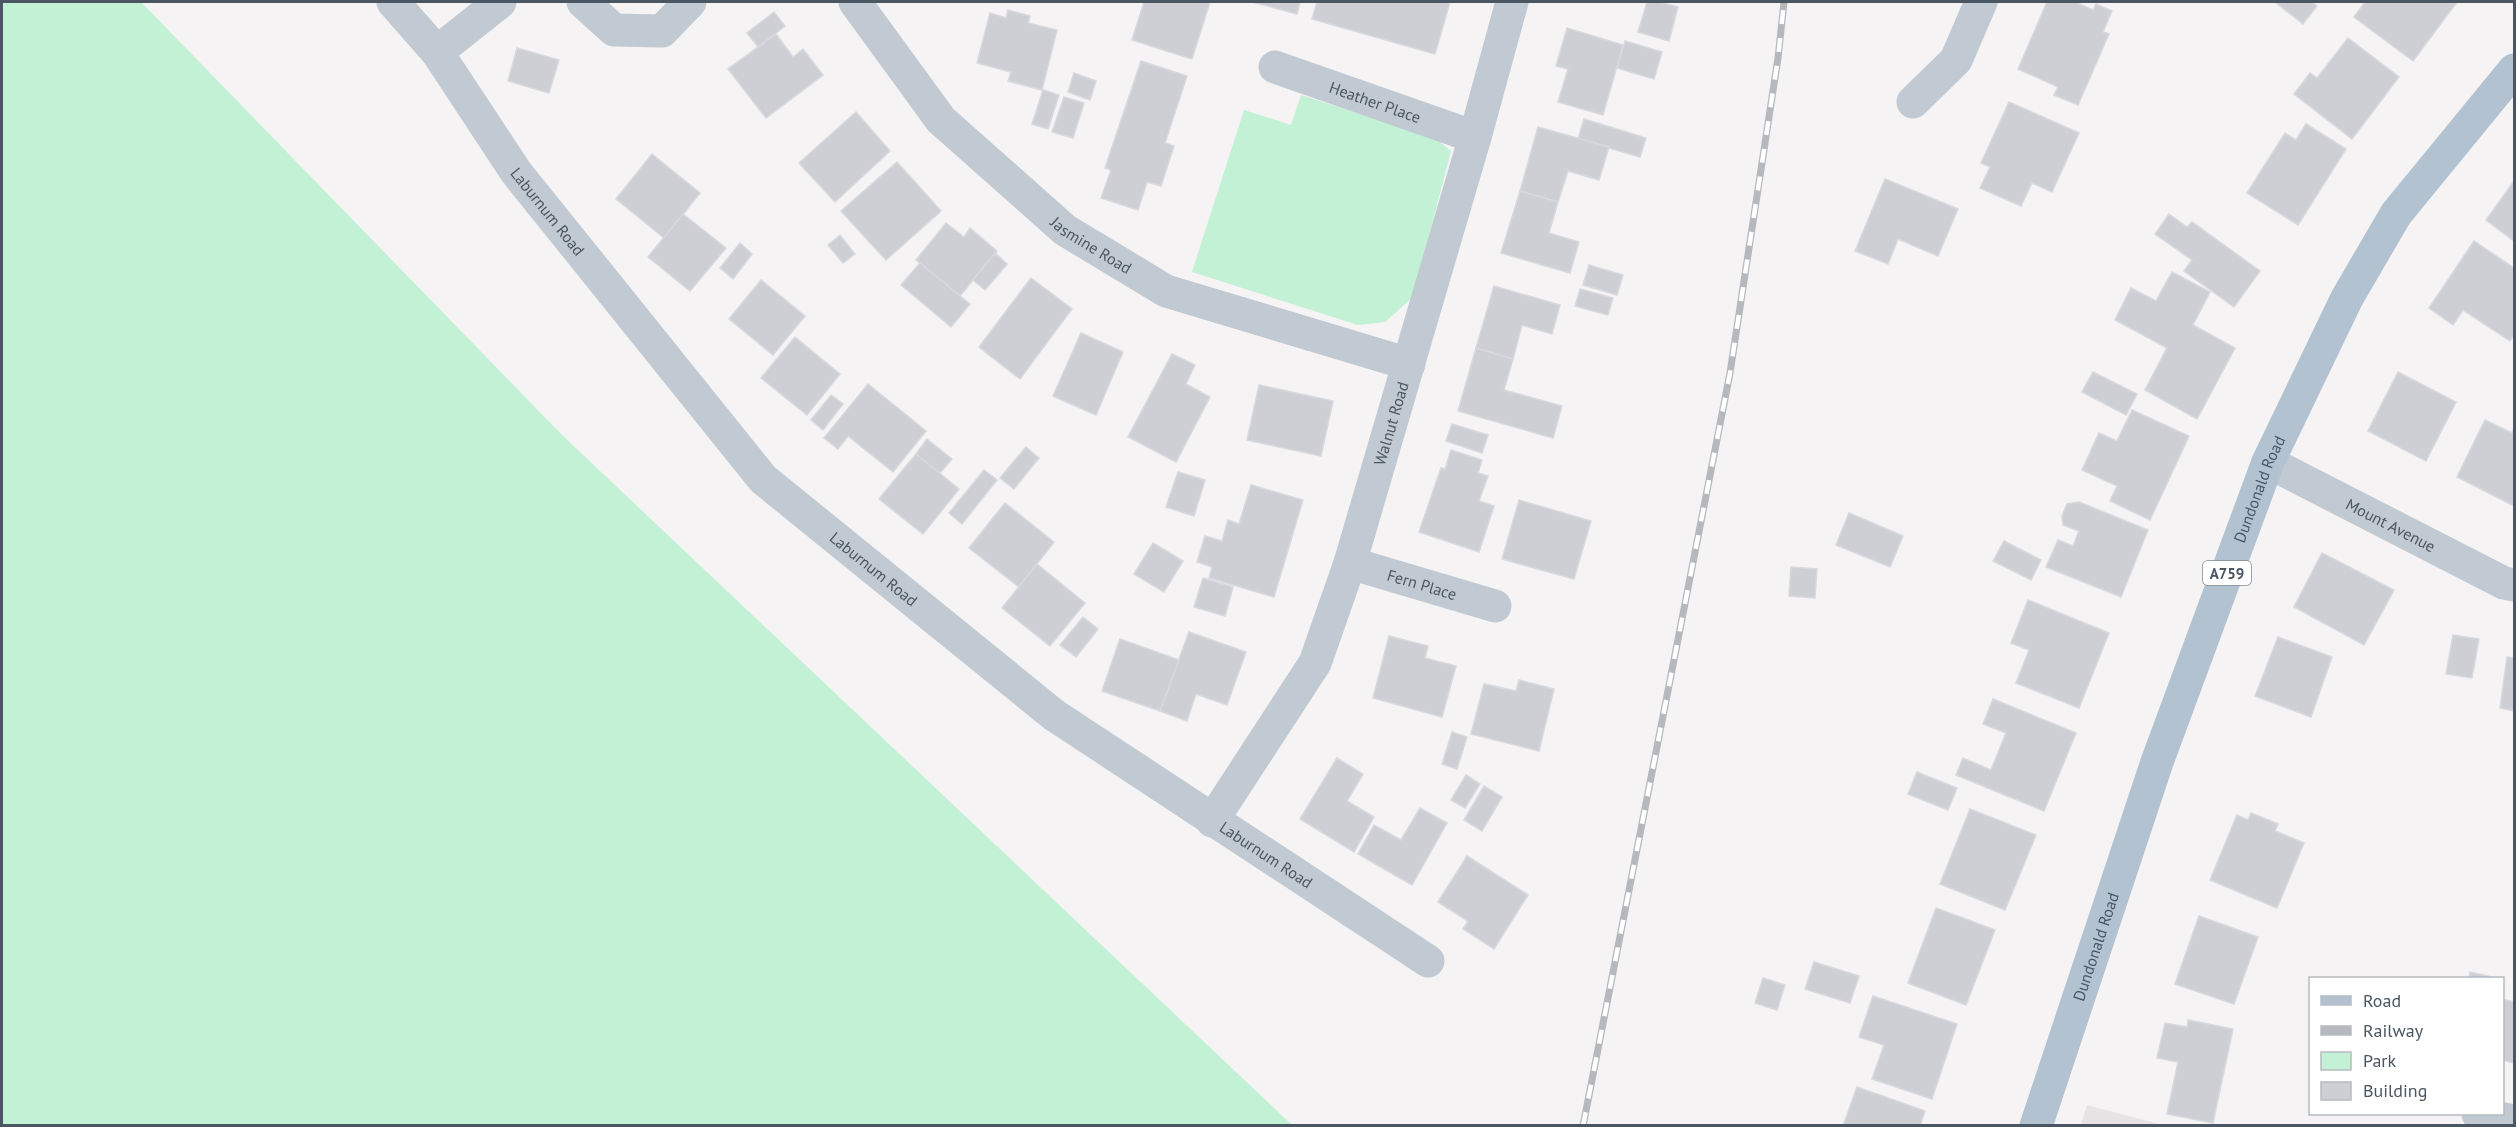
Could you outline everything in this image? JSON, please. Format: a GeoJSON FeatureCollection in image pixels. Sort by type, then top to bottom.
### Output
{"type":"FeatureCollection","features":[{"type":"Feature","properties":{"kind":"main road","name":"Dundonald Road"},"geometry":{"type":"LineString","coordinates":[[2036,1125],[2157,762],[2268,462],[2347,298],[2396,214],[2514,70]]}},
{"type":"Feature","properties":{"kind":"street","name":"Laburnum Road"},"geometry":{"type":"LineString","coordinates":[[393,2],[437,52],[516,172],[763,479],[1054,715],[1428,961]]}},
{"type":"Feature","properties":{"kind":"street"},"geometry":{"type":"LineString","coordinates":[[437,52],[501,2]]}},
{"type":"Feature","properties":{"kind":"street"},"geometry":{"type":"LineString","coordinates":[[583,2],[615,30],[662,31],[690,2]]}},
{"type":"Feature","properties":{"kind":"street","name":"Jasmine Road"},"geometry":{"type":"LineString","coordinates":[[855,2],[941,120],[1065,230],[1166,291],[1409,364]]}},
{"type":"Feature","properties":{"kind":"street","name":"Walnut Road"},"geometry":{"type":"LineString","coordinates":[[1212,821],[1315,663],[1350,563],[1475,137],[1512,2]]}},
{"type":"Feature","properties":{"kind":"street"},"geometry":{"type":"LineString","coordinates":[[1913,102],[1956,60],[1981,2]]}},
{"type":"Feature","properties":{"kind":"street","name":"Heather Place"},"geometry":{"type":"LineString","coordinates":[[1275,67],[1475,137]]}},
{"type":"Feature","properties":{"kind":"street","name":"Mount Avenue"},"geometry":{"type":"LineString","coordinates":[[2268,462],[2504,583],[2514,585]]}},
{"type":"Feature","properties":{"kind":"street","name":"Fern Place"},"geometry":{"type":"LineString","coordinates":[[1350,563],[1495,606]]}},
{"type":"Feature","properties":{"kind":"street"},"geometry":{"type":"LineString","coordinates":[[2487,1115],[2514,1121]]}},
{"type":"Feature","properties":{"kind":"shaded area"},"geometry":{"type":"Polygon","coordinates":[[[2087,1105],[2163,1125],[2081,1125],[2087,1105]]]}},
{"type":"Feature","properties":{"kind":"green space"},"geometry":{"type":"Polygon","coordinates":[[[2,2],[141,2],[563,436],[1292,1125],[2,1125],[2,2]]]}},
{"type":"Feature","properties":{"kind":"green space"},"geometry":{"type":"Polygon","coordinates":[[[1301,95],[1435,138],[1451,151],[1413,297],[1385,322],[1358,325],[1192,272],[1244,110],[1291,125],[1301,95]]]}},
{"type":"Feature","properties":{"kind":"building"},"geometry":{"type":"Polygon","coordinates":[[[1144,2],[1210,2],[1192,59],[1132,40],[1144,2]]]}},
{"type":"Feature","properties":{"kind":"building"},"geometry":{"type":"Polygon","coordinates":[[[1252,2],[1300,2],[1297,14],[1252,2]]]}},
{"type":"Feature","properties":{"kind":"building"},"geometry":{"type":"Polygon","coordinates":[[[1317,2],[1450,2],[1435,54],[1312,19],[1317,2]]]}},
{"type":"Feature","properties":{"kind":"building"},"geometry":{"type":"Polygon","coordinates":[[[1647,2],[1659,2],[1678,7],[1669,41],[1638,32],[1647,2]]]}},
{"type":"Feature","properties":{"kind":"building"},"geometry":{"type":"Polygon","coordinates":[[[2047,2],[2075,2],[2093,10],[2096,4],[2112,11],[2103,32],[2109,34],[2078,105],[2054,95],[2058,87],[2018,69],[2047,2]]]}},
{"type":"Feature","properties":{"kind":"building"},"geometry":{"type":"Polygon","coordinates":[[[2275,2],[2311,2],[2317,6],[2303,24],[2275,2]]]}},
{"type":"Feature","properties":{"kind":"building"},"geometry":{"type":"Polygon","coordinates":[[[2365,2],[2457,2],[2413,61],[2354,17],[2365,2]]]}},
{"type":"Feature","properties":{"kind":"building"},"geometry":{"type":"Polygon","coordinates":[[[1008,10],[1030,16],[1028,23],[1057,30],[1042,90],[1008,81],[1011,72],[977,63],[990,13],[1006,18],[1008,10]]]}},
{"type":"Feature","properties":{"kind":"building"},"geometry":{"type":"Polygon","coordinates":[[[774,12],[785,26],[758,47],[747,33],[774,12]]]}},
{"type":"Feature","properties":{"kind":"building"},"geometry":{"type":"Polygon","coordinates":[[[1567,28],[1623,45],[1603,115],[1558,102],[1568,69],[1556,66],[1567,28]]]}},
{"type":"Feature","properties":{"kind":"building"},"geometry":{"type":"Polygon","coordinates":[[[776,34],[793,57],[803,49],[823,75],[766,118],[728,69],[776,34]]]}},
{"type":"Feature","properties":{"kind":"building"},"geometry":{"type":"Polygon","coordinates":[[[2348,38],[2399,77],[2352,139],[2294,94],[2310,73],[2317,78],[2348,38]]]}},
{"type":"Feature","properties":{"kind":"building"},"geometry":{"type":"Polygon","coordinates":[[[1625,41],[1662,52],[1654,79],[1617,68],[1625,41]]]}},
{"type":"Feature","properties":{"kind":"building"},"geometry":{"type":"Polygon","coordinates":[[[517,48],[559,60],[549,93],[508,81],[517,48]]]}},
{"type":"Feature","properties":{"kind":"building"},"geometry":{"type":"Polygon","coordinates":[[[1141,61],[1187,76],[1165,143],[1174,146],[1161,186],[1147,182],[1138,210],[1101,198],[1111,170],[1105,168],[1141,61]]]}},
{"type":"Feature","properties":{"kind":"building"},"geometry":{"type":"Polygon","coordinates":[[[1074,73],[1096,81],[1090,100],[1068,92],[1074,73]]]}},
{"type":"Feature","properties":{"kind":"building"},"geometry":{"type":"Polygon","coordinates":[[[1043,90],[1059,95],[1048,129],[1032,124],[1043,90]]]}},
{"type":"Feature","properties":{"kind":"building"},"geometry":{"type":"Polygon","coordinates":[[[1064,97],[1084,103],[1073,138],[1052,132],[1064,97]]]}},
{"type":"Feature","properties":{"kind":"building"},"geometry":{"type":"Polygon","coordinates":[[[2009,102],[2079,133],[2052,192],[2032,183],[2021,206],[1980,188],[1990,167],[1981,163],[2009,102]]]}},
{"type":"Feature","properties":{"kind":"building"},"geometry":{"type":"Polygon","coordinates":[[[856,112],[890,151],[835,202],[799,163],[856,112]]]}},
{"type":"Feature","properties":{"kind":"building"},"geometry":{"type":"Polygon","coordinates":[[[1584,119],[1646,138],[1640,157],[1578,139],[1584,119]]]}},
{"type":"Feature","properties":{"kind":"building"},"geometry":{"type":"Polygon","coordinates":[[[2306,124],[2346,149],[2298,225],[2247,193],[2285,133],[2296,140],[2306,124]]]}},
{"type":"Feature","properties":{"kind":"building"},"geometry":{"type":"Polygon","coordinates":[[[1538,127],[1609,147],[1599,180],[1568,171],[1558,202],[1520,191],[1538,127]]]}},
{"type":"Feature","properties":{"kind":"building"},"geometry":{"type":"Polygon","coordinates":[[[652,154],[700,193],[664,238],[616,199],[652,154]]]}},
{"type":"Feature","properties":{"kind":"building"},"geometry":{"type":"Polygon","coordinates":[[[897,162],[941,211],[886,260],[841,211],[897,162]]]}},
{"type":"Feature","properties":{"kind":"building"},"geometry":{"type":"Polygon","coordinates":[[[1885,179],[1958,209],[1938,256],[1898,239],[1888,264],[1855,251],[1885,179]]]}},
{"type":"Feature","properties":{"kind":"building"},"geometry":{"type":"Polygon","coordinates":[[[2514,181],[2514,241],[2486,220],[2514,181]]]}},
{"type":"Feature","properties":{"kind":"building"},"geometry":{"type":"Polygon","coordinates":[[[1520,191],[1558,202],[1549,233],[1579,242],[1570,273],[1501,253],[1520,191]]]}},
{"type":"Feature","properties":{"kind":"building"},"geometry":{"type":"Polygon","coordinates":[[[683,214],[726,248],[690,291],[648,257],[683,214]]]}},
{"type":"Feature","properties":{"kind":"building"},"geometry":{"type":"Polygon","coordinates":[[[2169,214],[2187,227],[2192,222],[2260,271],[2234,307],[2184,271],[2192,260],[2155,234],[2169,214]]]}},
{"type":"Feature","properties":{"kind":"building"},"geometry":{"type":"Polygon","coordinates":[[[946,223],[964,237],[970,228],[997,251],[960,296],[916,260],[946,223]]]}},
{"type":"Feature","properties":{"kind":"building"},"geometry":{"type":"Polygon","coordinates":[[[840,235],[855,254],[843,263],[828,245],[840,235]]]}},
{"type":"Feature","properties":{"kind":"building"},"geometry":{"type":"Polygon","coordinates":[[[2474,241],[2514,268],[2514,334],[2510,341],[2463,310],[2453,325],[2429,308],[2474,241]]]}},
{"type":"Feature","properties":{"kind":"building"},"geometry":{"type":"Polygon","coordinates":[[[740,243],[752,254],[733,279],[720,268],[740,243]]]}},
{"type":"Feature","properties":{"kind":"building"},"geometry":{"type":"Polygon","coordinates":[[[995,253],[1007,264],[985,290],[973,280],[995,253]]]}},
{"type":"Feature","properties":{"kind":"building"},"geometry":{"type":"Polygon","coordinates":[[[920,263],[970,304],[951,327],[901,285],[920,263]]]}},
{"type":"Feature","properties":{"kind":"building"},"geometry":{"type":"Polygon","coordinates":[[[1589,265],[1623,275],[1617,295],[1583,285],[1589,265]]]}},
{"type":"Feature","properties":{"kind":"building"},"geometry":{"type":"Polygon","coordinates":[[[2172,272],[2210,292],[2193,325],[2235,348],[2197,419],[2145,390],[2167,348],[2115,320],[2131,288],[2156,301],[2172,272]]]}},
{"type":"Feature","properties":{"kind":"building"},"geometry":{"type":"Polygon","coordinates":[[[1031,278],[1072,309],[1020,379],[979,347],[1031,278]]]}},
{"type":"Feature","properties":{"kind":"building"},"geometry":{"type":"Polygon","coordinates":[[[761,280],[805,316],[773,355],[729,319],[761,280]]]}},
{"type":"Feature","properties":{"kind":"building"},"geometry":{"type":"Polygon","coordinates":[[[1494,286],[1560,305],[1552,334],[1522,325],[1513,359],[1476,348],[1494,286]]]}},
{"type":"Feature","properties":{"kind":"building"},"geometry":{"type":"Polygon","coordinates":[[[1580,289],[1613,298],[1608,315],[1575,306],[1580,289]]]}},
{"type":"Feature","properties":{"kind":"building"},"geometry":{"type":"Polygon","coordinates":[[[1081,333],[1123,352],[1096,415],[1053,396],[1081,333]]]}},
{"type":"Feature","properties":{"kind":"building"},"geometry":{"type":"Polygon","coordinates":[[[795,337],[840,374],[807,415],[761,378],[795,337]]]}},
{"type":"Feature","properties":{"kind":"building"},"geometry":{"type":"Polygon","coordinates":[[[1476,348],[1513,359],[1504,390],[1562,406],[1553,438],[1458,411],[1476,348]]]}},
{"type":"Feature","properties":{"kind":"building"},"geometry":{"type":"Polygon","coordinates":[[[1172,354],[1195,365],[1186,384],[1210,397],[1176,462],[1128,437],[1172,354]]]}},
{"type":"Feature","properties":{"kind":"building"},"geometry":{"type":"Polygon","coordinates":[[[2093,372],[2137,394],[2126,415],[2082,392],[2093,372]]]}},
{"type":"Feature","properties":{"kind":"building"},"geometry":{"type":"Polygon","coordinates":[[[2398,372],[2456,402],[2426,461],[2368,431],[2398,372]]]}},
{"type":"Feature","properties":{"kind":"building"},"geometry":{"type":"Polygon","coordinates":[[[868,384],[926,431],[893,472],[848,436],[838,449],[824,438],[868,384]]]}},
{"type":"Feature","properties":{"kind":"building"},"geometry":{"type":"Polygon","coordinates":[[[1259,385],[1333,401],[1321,456],[1247,440],[1259,385]]]}},
{"type":"Feature","properties":{"kind":"building"},"geometry":{"type":"Polygon","coordinates":[[[831,395],[843,404],[823,430],[811,420],[831,395]]]}},
{"type":"Feature","properties":{"kind":"building"},"geometry":{"type":"Polygon","coordinates":[[[2132,410],[2189,436],[2150,520],[2110,501],[2117,486],[2082,470],[2099,433],[2117,441],[2132,410]]]}},
{"type":"Feature","properties":{"kind":"building"},"geometry":{"type":"Polygon","coordinates":[[[2485,420],[2512,433],[2514,428],[2514,506],[2457,477],[2485,420]]]}},
{"type":"Feature","properties":{"kind":"building"},"geometry":{"type":"Polygon","coordinates":[[[1452,424],[1488,435],[1482,453],[1446,441],[1452,424]]]}},
{"type":"Feature","properties":{"kind":"building"},"geometry":{"type":"Polygon","coordinates":[[[927,439],[952,459],[940,473],[916,454],[927,439]]]}},
{"type":"Feature","properties":{"kind":"building"},"geometry":{"type":"Polygon","coordinates":[[[1026,447],[1039,458],[1014,489],[1000,478],[1026,447]]]}},
{"type":"Feature","properties":{"kind":"building"},"geometry":{"type":"Polygon","coordinates":[[[1451,450],[1482,460],[1478,473],[1488,476],[1479,501],[1494,506],[1479,552],[1419,532],[1441,468],[1445,469],[1451,450]]]}},
{"type":"Feature","properties":{"kind":"building"},"geometry":{"type":"Polygon","coordinates":[[[916,454],[959,489],[923,534],[879,499],[916,454]]]}},
{"type":"Feature","properties":{"kind":"building"},"geometry":{"type":"Polygon","coordinates":[[[984,470],[997,480],[962,524],[949,513],[984,470]]]}},
{"type":"Feature","properties":{"kind":"building"},"geometry":{"type":"Polygon","coordinates":[[[1178,472],[1205,480],[1194,516],[1166,507],[1178,472]]]}},
{"type":"Feature","properties":{"kind":"building"},"geometry":{"type":"Polygon","coordinates":[[[1251,485],[1303,500],[1274,597],[1209,578],[1212,567],[1197,562],[1205,536],[1222,541],[1228,520],[1239,524],[1251,485]]]}},
{"type":"Feature","properties":{"kind":"building"},"geometry":{"type":"Polygon","coordinates":[[[1519,500],[1591,521],[1574,579],[1502,559],[1519,500]]]}},
{"type":"Feature","properties":{"kind":"building"},"geometry":{"type":"Polygon","coordinates":[[[2079,502],[2148,530],[2121,597],[2046,567],[2058,540],[2073,546],[2079,531],[2063,525],[2062,516],[2067,504],[2079,502]]]}},
{"type":"Feature","properties":{"kind":"building"},"geometry":{"type":"Polygon","coordinates":[[[1005,503],[1054,542],[1019,587],[969,548],[1005,503]]]}},
{"type":"Feature","properties":{"kind":"building"},"geometry":{"type":"Polygon","coordinates":[[[1849,513],[1903,536],[1890,567],[1836,545],[1849,513]]]}},
{"type":"Feature","properties":{"kind":"building"},"geometry":{"type":"Polygon","coordinates":[[[2004,541],[2041,560],[2031,580],[1993,561],[2004,541]]]}},
{"type":"Feature","properties":{"kind":"building"},"geometry":{"type":"Polygon","coordinates":[[[1153,543],[1183,561],[1164,592],[1134,574],[1153,543]]]}},
{"type":"Feature","properties":{"kind":"building"},"geometry":{"type":"Polygon","coordinates":[[[2322,553],[2394,590],[2364,645],[2294,607],[2322,553]]]}},
{"type":"Feature","properties":{"kind":"building"},"geometry":{"type":"Polygon","coordinates":[[[1037,564],[1085,603],[1050,646],[1002,608],[1037,564]]]}},
{"type":"Feature","properties":{"kind":"building"},"geometry":{"type":"Polygon","coordinates":[[[1791,567],[1817,569],[1815,598],[1789,596],[1791,567]]]}},
{"type":"Feature","properties":{"kind":"building"},"geometry":{"type":"Polygon","coordinates":[[[1203,578],[1233,587],[1225,616],[1194,607],[1203,578]]]}},
{"type":"Feature","properties":{"kind":"building"},"geometry":{"type":"Polygon","coordinates":[[[2028,600],[2109,633],[2079,708],[2016,683],[2029,650],[2011,643],[2028,600]]]}},
{"type":"Feature","properties":{"kind":"building"},"geometry":{"type":"Polygon","coordinates":[[[1083,617],[1098,629],[1076,657],[1060,645],[1083,617]]]}},
{"type":"Feature","properties":{"kind":"building"},"geometry":{"type":"Polygon","coordinates":[[[1189,632],[1246,652],[1227,705],[1196,694],[1187,721],[1160,711],[1189,632]]]}},
{"type":"Feature","properties":{"kind":"building"},"geometry":{"type":"Polygon","coordinates":[[[2453,635],[2479,639],[2472,678],[2446,674],[2453,635]]]}},
{"type":"Feature","properties":{"kind":"building"},"geometry":{"type":"Polygon","coordinates":[[[1389,636],[1428,646],[1425,658],[1456,666],[1442,717],[1373,698],[1389,636]]]}},
{"type":"Feature","properties":{"kind":"building"},"geometry":{"type":"Polygon","coordinates":[[[2278,637],[2332,657],[2311,717],[2255,696],[2278,637]]]}},
{"type":"Feature","properties":{"kind":"building"},"geometry":{"type":"Polygon","coordinates":[[[1120,639],[1179,660],[1160,711],[1102,691],[1120,639]]]}},
{"type":"Feature","properties":{"kind":"building"},"geometry":{"type":"Polygon","coordinates":[[[2507,657],[2514,658],[2514,711],[2500,708],[2507,657]]]}},
{"type":"Feature","properties":{"kind":"building"},"geometry":{"type":"Polygon","coordinates":[[[1519,680],[1554,689],[1539,751],[1471,734],[1484,684],[1516,691],[1519,680]]]}},
{"type":"Feature","properties":{"kind":"building"},"geometry":{"type":"Polygon","coordinates":[[[1993,699],[2076,733],[2044,811],[1956,775],[1963,758],[1991,770],[2006,733],[1983,724],[1993,699]]]}},
{"type":"Feature","properties":{"kind":"building"},"geometry":{"type":"Polygon","coordinates":[[[1452,732],[1467,737],[1457,769],[1442,764],[1452,732]]]}},
{"type":"Feature","properties":{"kind":"building"},"geometry":{"type":"Polygon","coordinates":[[[1337,758],[1363,774],[1347,801],[1374,817],[1354,852],[1300,819],[1337,758]]]}},
{"type":"Feature","properties":{"kind":"building"},"geometry":{"type":"Polygon","coordinates":[[[1917,772],[1957,788],[1948,810],[1908,794],[1917,772]]]}},
{"type":"Feature","properties":{"kind":"building"},"geometry":{"type":"Polygon","coordinates":[[[1466,775],[1480,784],[1465,808],[1451,800],[1466,775]]]}},
{"type":"Feature","properties":{"kind":"building"},"geometry":{"type":"Polygon","coordinates":[[[1484,786],[1502,797],[1482,831],[1464,820],[1484,786]]]}},
{"type":"Feature","properties":{"kind":"building"},"geometry":{"type":"Polygon","coordinates":[[[1420,808],[1447,823],[1412,885],[1358,854],[1374,825],[1401,840],[1420,808]]]}},
{"type":"Feature","properties":{"kind":"building"},"geometry":{"type":"Polygon","coordinates":[[[1970,809],[2036,835],[2005,910],[1940,884],[1970,809]]]}},
{"type":"Feature","properties":{"kind":"building"},"geometry":{"type":"Polygon","coordinates":[[[2251,813],[2278,824],[2275,831],[2304,843],[2277,908],[2210,880],[2237,815],[2248,820],[2251,813]]]}},
{"type":"Feature","properties":{"kind":"building"},"geometry":{"type":"Polygon","coordinates":[[[1467,856],[1528,895],[1494,949],[1463,929],[1468,921],[1438,902],[1467,856]]]}},
{"type":"Feature","properties":{"kind":"building"},"geometry":{"type":"Polygon","coordinates":[[[1936,908],[1995,930],[1966,1005],[1908,983],[1936,908]]]}},
{"type":"Feature","properties":{"kind":"building"},"geometry":{"type":"Polygon","coordinates":[[[2199,916],[2258,937],[2234,1004],[2175,984],[2199,916]]]}},
{"type":"Feature","properties":{"kind":"building"},"geometry":{"type":"Polygon","coordinates":[[[1814,962],[1859,976],[1850,1003],[1805,989],[1814,962]]]}},
{"type":"Feature","properties":{"kind":"building"},"geometry":{"type":"Polygon","coordinates":[[[2470,972],[2492,977],[2469,977],[2470,972]]]}},
{"type":"Feature","properties":{"kind":"building"},"geometry":{"type":"Polygon","coordinates":[[[1763,978],[1785,985],[1777,1010],[1755,1003],[1763,978]]]}},
{"type":"Feature","properties":{"kind":"building"},"geometry":{"type":"Polygon","coordinates":[[[1873,996],[1957,1024],[1932,1099],[1872,1079],[1884,1045],[1859,1037],[1873,996]]]}},
{"type":"Feature","properties":{"kind":"building"},"geometry":{"type":"Polygon","coordinates":[[[2504,1000],[2514,1002],[2514,1063],[2504,1060],[2504,1000]]]}},
{"type":"Feature","properties":{"kind":"building"},"geometry":{"type":"Polygon","coordinates":[[[2188,1020],[2233,1029],[2213,1123],[2167,1114],[2178,1062],[2157,1058],[2165,1023],[2187,1027],[2188,1020]]]}},
{"type":"Feature","properties":{"kind":"building"},"geometry":{"type":"Polygon","coordinates":[[[1857,1087],[1925,1111],[1920,1126],[1843,1126],[1857,1087]]]}},
{"type":"Feature","properties":{"kind":"railway"},"geometry":{"type":"LineString","coordinates":[[1583,1126],[1730,373],[1778,58],[1784,2]]}}]}
